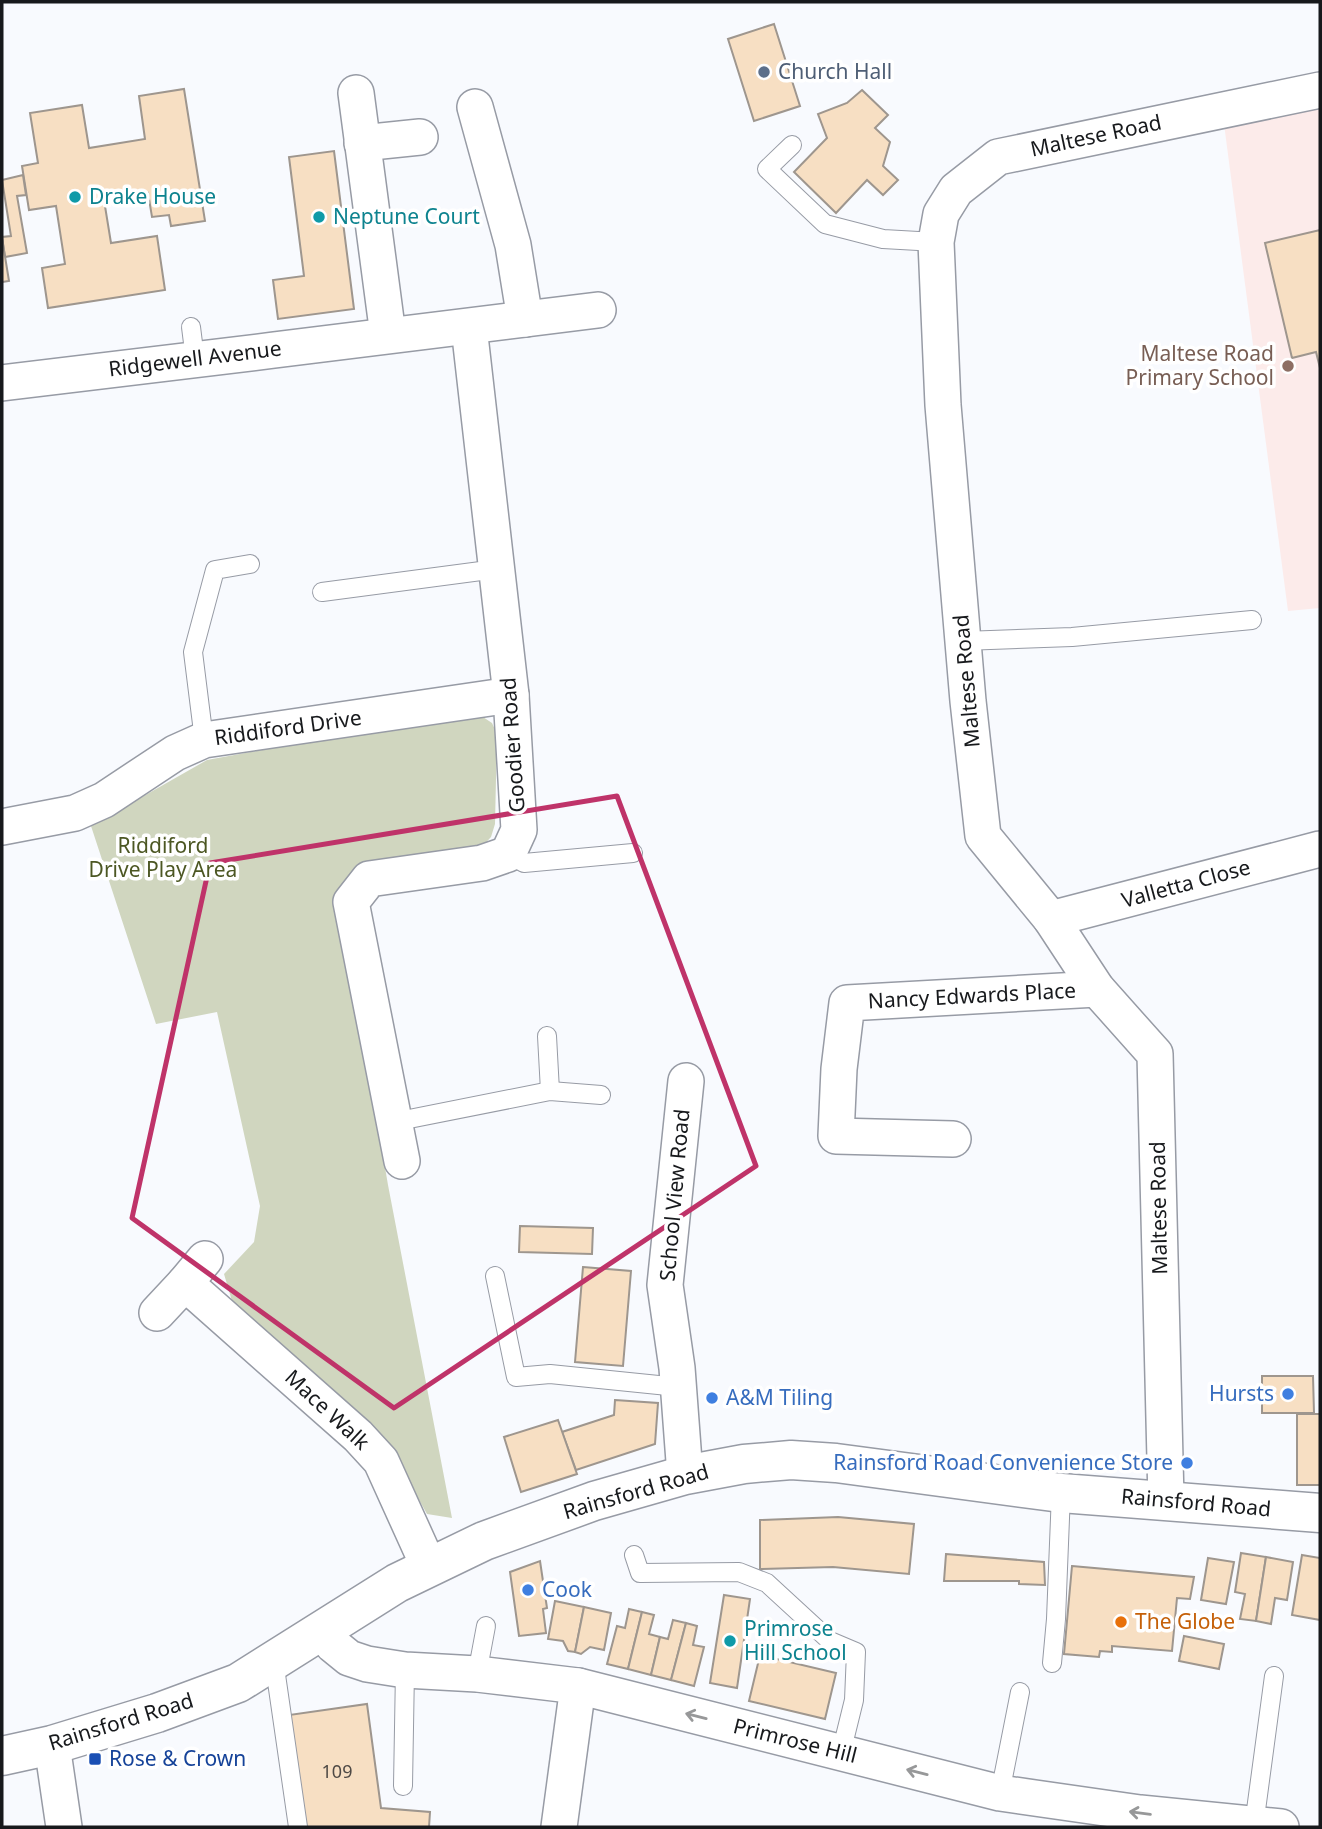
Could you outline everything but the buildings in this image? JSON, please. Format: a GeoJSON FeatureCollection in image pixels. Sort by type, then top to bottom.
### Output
{"type":"FeatureCollection","features":[{"type":"Feature","properties":{"kind":"main road","name":"Rainsford Road"},"geometry":{"type":"LineString","coordinates":[[2,1756],[52,1745],[201,1698],[238,1683],[397,1583],[527,1525],[594,1501],[685,1475],[744,1464],[791,1460],[836,1463],[1061,1493],[1320,1513]]}},
{"type":"Feature","properties":{"kind":"street","name":"Maltese Road"},"geometry":{"type":"LineString","coordinates":[[1166,1500],[1154,1054],[1097,989],[1051,919],[983,836],[962,641],[943,405],[936,243],[941,214],[956,190],[998,157],[1320,90]]}},
{"type":"Feature","properties":{"kind":"street"},"geometry":{"type":"LineString","coordinates":[[356,93],[388,335]]}},
{"type":"Feature","properties":{"kind":"street"},"geometry":{"type":"LineString","coordinates":[[475,107],[513,245],[525,319]]}},
{"type":"Feature","properties":{"kind":"street"},"geometry":{"type":"LineString","coordinates":[[362,143],[420,137]]}},
{"type":"Feature","properties":{"kind":"street","name":"Ridgewell Avenue"},"geometry":{"type":"LineString","coordinates":[[2,383],[193,343],[388,335],[598,310]]}},
{"type":"Feature","properties":{"kind":"street","name":"Goodier Road"},"geometry":{"type":"LineString","coordinates":[[469,327],[510,695],[519,830],[508,854]]}},
{"type":"Feature","properties":{"kind":"street","name":"Riddiford Drive"},"geometry":{"type":"LineString","coordinates":[[2,827],[75,813],[104,800],[175,753],[204,740],[510,695]]}},
{"type":"Feature","properties":{"kind":"street","name":"Valletta Close"},"geometry":{"type":"LineString","coordinates":[[1051,919],[1320,849]]}},
{"type":"Feature","properties":{"kind":"street"},"geometry":{"type":"LineString","coordinates":[[402,1161],[351,902],[369,879],[482,863],[508,854]]}},
{"type":"Feature","properties":{"kind":"street","name":"Nancy Edwards Place"},"geometry":{"type":"LineString","coordinates":[[953,1139],[836,1136],[839,1069],[847,1003],[1097,989]]}},
{"type":"Feature","properties":{"kind":"street","name":"School View Road"},"geometry":{"type":"LineString","coordinates":[[685,1475],[678,1387],[665,1285],[686,1081]]}},
{"type":"Feature","properties":{"kind":"street","name":"Mace Walk"},"geometry":{"type":"LineString","coordinates":[[157,1313],[195,1271],[381,1461],[429,1567]]}},
{"type":"Feature","properties":{"kind":"street","name":"Primrose Hill"},"geometry":{"type":"LineString","coordinates":[[321,1630],[333,1646],[349,1658],[368,1664],[405,1670],[477,1674],[578,1686],[1000,1793],[1140,1813],[1268,1826]]}},
{"type":"Feature","properties":{"kind":"street"},"geometry":{"type":"LineString","coordinates":[[559,1827],[578,1686]]}},
{"type":"Feature","properties":{"kind":"street"},"geometry":{"type":"LineString","coordinates":[[52,1745],[64,1827]]}},
{"type":"Feature","properties":{"kind":"lane"},"geometry":{"type":"LineString","coordinates":[[792,145],[767,169],[825,224],[883,239],[936,243]]}},
{"type":"Feature","properties":{"kind":"lane"},"geometry":{"type":"LineString","coordinates":[[204,740],[192,652],[215,570],[250,564]]}},
{"type":"Feature","properties":{"kind":"lane"},"geometry":{"type":"LineString","coordinates":[[322,592],[496,569]]}},
{"type":"Feature","properties":{"kind":"lane"},"geometry":{"type":"LineString","coordinates":[[962,641],[1072,637],[1252,620]]}},
{"type":"Feature","properties":{"kind":"lane"},"geometry":{"type":"LineString","coordinates":[[508,854],[524,863],[634,853]]}},
{"type":"Feature","properties":{"kind":"lane"},"geometry":{"type":"LineString","coordinates":[[547,1036],[550,1091]]}},
{"type":"Feature","properties":{"kind":"lane"},"geometry":{"type":"LineString","coordinates":[[394,1122],[550,1091],[601,1095]]}},
{"type":"Feature","properties":{"kind":"lane"},"geometry":{"type":"LineString","coordinates":[[495,1276],[516,1377],[550,1374],[678,1387]]}},
{"type":"Feature","properties":{"kind":"lane"},"geometry":{"type":"LineString","coordinates":[[1052,1663],[1061,1493]]}},
{"type":"Feature","properties":{"kind":"lane"},"geometry":{"type":"LineString","coordinates":[[634,1555],[640,1573],[739,1572],[768,1583],[830,1641],[856,1652],[854,1700],[841,1753]]}},
{"type":"Feature","properties":{"kind":"lane"},"geometry":{"type":"LineString","coordinates":[[477,1674],[486,1626]]}},
{"type":"Feature","properties":{"kind":"lane"},"geometry":{"type":"LineString","coordinates":[[274,1661],[298,1827]]}},
{"type":"Feature","properties":{"kind":"lane"},"geometry":{"type":"LineString","coordinates":[[403,1786],[405,1670]]}},
{"type":"Feature","properties":{"kind":"lane"},"geometry":{"type":"LineString","coordinates":[[1268,1826],[1274,1676]]}},
{"type":"Feature","properties":{"kind":"lane"},"geometry":{"type":"LineString","coordinates":[[1000,1793],[1020,1692]]}},
{"type":"Feature","properties":{"kind":"highlighted area"},"geometry":{"type":"Polygon","coordinates":[[[617,796],[756,1166],[394,1408],[132,1218],[210,863],[617,796]]]}},
{"type":"Feature","properties":{"kind":"shaded area","name":"Maltese Road Primary School"},"geometry":{"type":"Polygon","coordinates":[[[1320,105],[1320,608],[1288,611],[1224,124],[1320,105]]]}},
{"type":"Feature","properties":{"kind":"green space","name":"Riddiford Drive Play Area"},"geometry":{"type":"Polygon","coordinates":[[[483,717],[492,723],[497,734],[495,824],[491,837],[481,848],[340,901],[388,1185],[452,1518],[427,1514],[388,1445],[232,1301],[224,1274],[254,1242],[260,1206],[217,1012],[156,1024],[91,826],[207,760],[306,742],[483,717]]]}},
{"type":"Feature","properties":{"kind":"place","name":"Church Hall"},"geometry":{"type":"Point","coordinates":[764,72]}},
{"type":"Feature","properties":{"kind":"place","name":"Drake House"},"geometry":{"type":"Point","coordinates":[75,197]}},
{"type":"Feature","properties":{"kind":"place","name":"Neptune Court"},"geometry":{"type":"Point","coordinates":[319,217]}},
{"type":"Feature","properties":{"kind":"place","name":"Maltese Road Primary School"},"geometry":{"type":"Point","coordinates":[1288,366]}},
{"type":"Feature","properties":{"kind":"place","name":"Hursts"},"geometry":{"type":"Point","coordinates":[1288,1394]}},
{"type":"Feature","properties":{"kind":"place","name":"A&M Tiling"},"geometry":{"type":"Point","coordinates":[712,1398]}},
{"type":"Feature","properties":{"kind":"place","name":"Rainsford Road Convenience Store"},"geometry":{"type":"Point","coordinates":[1187,1463]}},
{"type":"Feature","properties":{"kind":"place","name":"Cook"},"geometry":{"type":"Point","coordinates":[528,1590]}},
{"type":"Feature","properties":{"kind":"place","name":"The Globe"},"geometry":{"type":"Point","coordinates":[1121,1622]}},
{"type":"Feature","properties":{"kind":"place","name":"Primrose Hill School"},"geometry":{"type":"Point","coordinates":[730,1641]}},
{"type":"Feature","properties":{"kind":"place","name":"Rose & Crown"},"geometry":{"type":"Point","coordinates":[95,1759]}}]}
